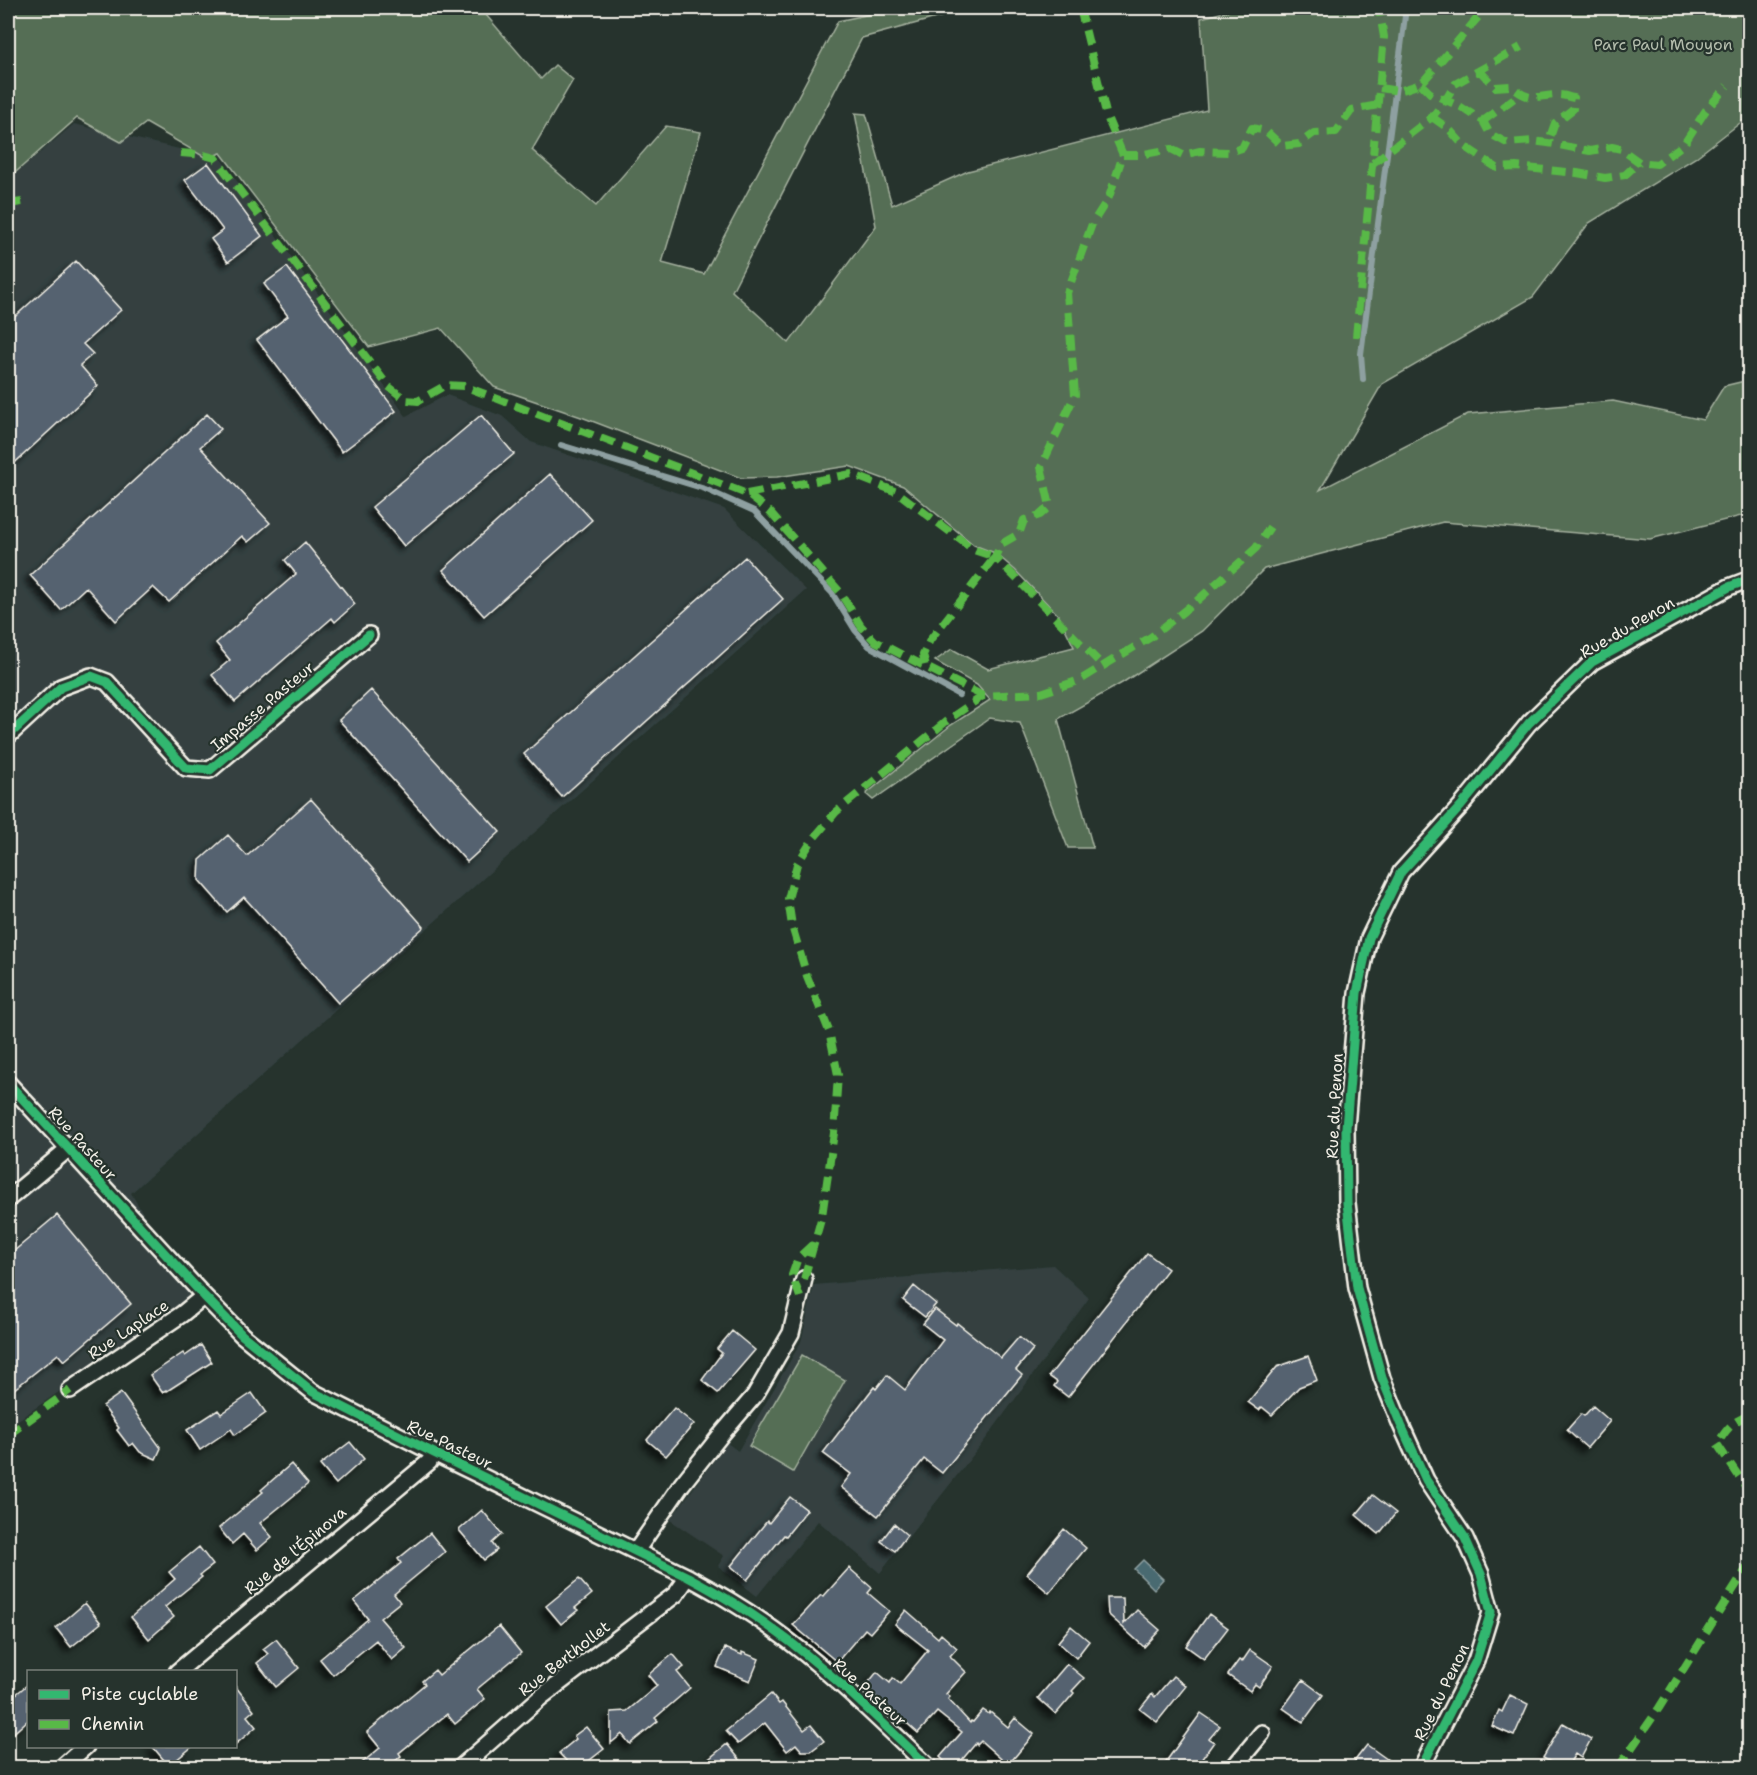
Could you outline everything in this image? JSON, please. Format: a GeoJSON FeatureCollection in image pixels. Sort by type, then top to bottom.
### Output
{"type":"FeatureCollection","features":[{"type":"Feature","properties":{"kind":"street","name":"Rue du Penon"},"geometry":{"type":"LineString","coordinates":[[1421,1767],[1476,1661],[1491,1612],[1481,1574],[1465,1538],[1426,1480],[1401,1425],[1382,1378],[1357,1288],[1347,1203],[1346,1128],[1357,993],[1369,938],[1401,872],[1461,806],[1529,723],[1592,662],[1729,587],[1749,579]]}},
{"type":"Feature","properties":{"kind":"street","name":"Impasse Pasteur"},"geometry":{"type":"LineString","coordinates":[[8,736],[62,687],[92,676],[107,682],[186,768],[210,770],[369,635]]}},
{"type":"Feature","properties":{"kind":"street","name":"Rue Pasteur"},"geometry":{"type":"LineString","coordinates":[[8,1083],[242,1335],[313,1392],[728,1598],[776,1631],[842,1685],[930,1767]]}},
{"type":"Feature","properties":{"kind":"street"},"geometry":{"type":"LineString","coordinates":[[8,1199],[68,1149]]}},
{"type":"Feature","properties":{"kind":"street"},"geometry":{"type":"LineString","coordinates":[[636,1551],[682,1484],[756,1395],[791,1333],[804,1279]]}},
{"type":"Feature","properties":{"kind":"street","name":"Rue Laplace"},"geometry":{"type":"LineString","coordinates":[[70,1390],[182,1314],[204,1296]]}},
{"type":"Feature","properties":{"kind":"street","name":"Rue de l'Épinova"},"geometry":{"type":"LineString","coordinates":[[178,1670],[429,1462],[434,1453]]}},
{"type":"Feature","properties":{"kind":"street","name":"Rue Berthollet"},"geometry":{"type":"LineString","coordinates":[[462,1767],[541,1697],[676,1594],[688,1577]]}},
{"type":"Feature","properties":{"kind":"street"},"geometry":{"type":"LineString","coordinates":[[1233,1767],[1262,1733]]}},
{"type":"Feature","properties":{"kind":"street"},"geometry":{"type":"LineString","coordinates":[[61,1767],[84,1748]]}},
{"type":"Feature","properties":{"kind":"shaded area"},"geometry":{"type":"Polygon","coordinates":[[[74,124],[221,159],[406,416],[447,395],[502,416],[531,442],[724,509],[806,590],[131,1193],[193,1299],[8,1427],[8,180],[74,124]]]}},
{"type":"Feature","properties":{"kind":"shaded area"},"geometry":{"type":"Polygon","coordinates":[[[1053,1265],[1089,1298],[985,1440],[880,1573],[818,1521],[757,1596],[718,1566],[724,1556],[670,1520],[727,1443],[738,1451],[801,1342],[814,1285],[1053,1265]]]}},
{"type":"Feature","properties":{"kind":"green space","name":"Parc Paul Mouyon"},"geometry":{"type":"Polygon","coordinates":[[[8,8],[480,8],[541,79],[555,65],[573,80],[532,150],[596,206],[666,126],[701,132],[662,263],[704,274],[838,21],[898,8],[973,8],[862,38],[732,291],[789,343],[876,226],[855,113],[866,114],[892,205],[968,171],[1207,110],[1201,18],[1239,8],[1749,8],[1749,116],[1695,158],[1589,223],[1533,297],[1382,384],[1320,490],[1468,414],[1613,401],[1703,420],[1724,386],[1749,380],[1749,514],[1650,539],[1443,522],[1264,569],[1202,631],[1122,683],[1058,719],[1093,848],[1068,848],[1020,723],[990,718],[873,800],[866,794],[951,725],[990,700],[977,685],[935,661],[952,649],[988,669],[1074,647],[1059,616],[1015,570],[995,553],[974,545],[903,486],[849,466],[777,477],[741,478],[584,418],[494,387],[441,328],[369,347],[221,153],[206,158],[146,123],[121,142],[77,118],[8,179],[8,8]]]}},
{"type":"Feature","properties":{"kind":"green space"},"geometry":{"type":"Polygon","coordinates":[[[802,1355],[845,1380],[793,1472],[749,1446],[802,1355]]]}},
{"type":"Feature","properties":{"kind":"water"},"geometry":{"type":"Polygon","coordinates":[[[1143,1560],[1163,1579],[1154,1589],[1134,1569],[1143,1560]]]}},
{"type":"Feature","properties":{"kind":"building"},"geometry":{"type":"Polygon","coordinates":[[[208,163],[262,236],[228,262],[211,239],[223,230],[185,180],[208,163]]]}},
{"type":"Feature","properties":{"kind":"building"},"geometry":{"type":"Polygon","coordinates":[[[76,261],[121,310],[83,344],[93,354],[80,365],[98,386],[8,469],[8,323],[76,261]]]}},
{"type":"Feature","properties":{"kind":"building"},"geometry":{"type":"Polygon","coordinates":[[[287,267],[396,411],[342,452],[257,340],[288,316],[264,284],[287,267]]]}},
{"type":"Feature","properties":{"kind":"building"},"geometry":{"type":"Polygon","coordinates":[[[207,414],[221,429],[200,447],[270,523],[248,542],[242,536],[169,602],[153,587],[116,621],[86,587],[61,610],[30,575],[207,414]]]}},
{"type":"Feature","properties":{"kind":"building"},"geometry":{"type":"Polygon","coordinates":[[[481,415],[514,454],[404,546],[372,507],[481,415]]]}},
{"type":"Feature","properties":{"kind":"building"},"geometry":{"type":"Polygon","coordinates":[[[550,474],[592,520],[484,616],[443,570],[550,474]]]}},
{"type":"Feature","properties":{"kind":"building"},"geometry":{"type":"Polygon","coordinates":[[[305,542],[355,604],[335,622],[332,618],[235,702],[212,675],[230,660],[216,643],[296,574],[285,560],[305,542]]]}},
{"type":"Feature","properties":{"kind":"building"},"geometry":{"type":"Polygon","coordinates":[[[745,557],[783,599],[562,797],[524,754],[745,557]]]}},
{"type":"Feature","properties":{"kind":"building"},"geometry":{"type":"Polygon","coordinates":[[[371,690],[500,832],[467,862],[339,720],[371,690]]]}},
{"type":"Feature","properties":{"kind":"building"},"geometry":{"type":"Polygon","coordinates":[[[311,799],[424,927],[338,1003],[244,897],[227,912],[199,880],[200,860],[228,835],[247,856],[311,799]]]}},
{"type":"Feature","properties":{"kind":"building"},"geometry":{"type":"Polygon","coordinates":[[[57,1215],[131,1304],[64,1361],[58,1354],[8,1394],[8,1256],[57,1215]]]}},
{"type":"Feature","properties":{"kind":"building"},"geometry":{"type":"Polygon","coordinates":[[[1147,1253],[1168,1269],[1068,1397],[1054,1386],[1057,1382],[1049,1376],[1147,1253]]]}},
{"type":"Feature","properties":{"kind":"building"},"geometry":{"type":"Polygon","coordinates":[[[914,1286],[936,1304],[925,1317],[903,1300],[914,1286]]]}},
{"type":"Feature","properties":{"kind":"building"},"geometry":{"type":"Polygon","coordinates":[[[935,1309],[956,1325],[957,1323],[1001,1358],[1019,1337],[1033,1349],[1016,1370],[1022,1375],[942,1473],[924,1459],[878,1516],[841,1487],[851,1474],[823,1453],[874,1387],[876,1389],[887,1375],[905,1390],[943,1340],[923,1324],[935,1309]]]}},
{"type":"Feature","properties":{"kind":"building"},"geometry":{"type":"Polygon","coordinates":[[[732,1331],[755,1350],[718,1393],[702,1380],[722,1353],[717,1349],[732,1331]]]}},
{"type":"Feature","properties":{"kind":"building"},"geometry":{"type":"Polygon","coordinates":[[[201,1345],[212,1362],[162,1392],[150,1375],[183,1353],[185,1356],[201,1345]]]}},
{"type":"Feature","properties":{"kind":"building"},"geometry":{"type":"Polygon","coordinates":[[[1308,1356],[1317,1380],[1299,1387],[1272,1415],[1262,1407],[1259,1410],[1248,1402],[1277,1367],[1308,1356]]]}},
{"type":"Feature","properties":{"kind":"building"},"geometry":{"type":"Polygon","coordinates":[[[121,1393],[161,1448],[156,1459],[140,1452],[133,1443],[129,1446],[103,1406],[121,1393]]]}},
{"type":"Feature","properties":{"kind":"building"},"geometry":{"type":"Polygon","coordinates":[[[252,1393],[266,1413],[235,1435],[231,1429],[200,1450],[187,1430],[218,1410],[221,1414],[252,1393]]]}},
{"type":"Feature","properties":{"kind":"building"},"geometry":{"type":"Polygon","coordinates":[[[1593,1406],[1610,1421],[1587,1448],[1567,1430],[1581,1414],[1584,1416],[1593,1406]]]}},
{"type":"Feature","properties":{"kind":"building"},"geometry":{"type":"Polygon","coordinates":[[[674,1408],[694,1424],[666,1456],[647,1440],[674,1408]]]}},
{"type":"Feature","properties":{"kind":"building"},"geometry":{"type":"Polygon","coordinates":[[[350,1442],[364,1459],[336,1484],[320,1465],[350,1442]]]}},
{"type":"Feature","properties":{"kind":"building"},"geometry":{"type":"Polygon","coordinates":[[[291,1464],[308,1484],[260,1523],[272,1537],[257,1550],[243,1534],[232,1544],[219,1528],[263,1492],[261,1490],[291,1464]]]}},
{"type":"Feature","properties":{"kind":"building"},"geometry":{"type":"Polygon","coordinates":[[[1373,1495],[1396,1513],[1379,1534],[1356,1515],[1373,1495]]]}},
{"type":"Feature","properties":{"kind":"building"},"geometry":{"type":"Polygon","coordinates":[[[790,1497],[807,1510],[747,1580],[731,1566],[767,1521],[769,1523],[790,1497]]]}},
{"type":"Feature","properties":{"kind":"building"},"geometry":{"type":"Polygon","coordinates":[[[482,1510],[502,1534],[492,1543],[497,1550],[484,1560],[459,1530],[482,1510]]]}},
{"type":"Feature","properties":{"kind":"building"},"geometry":{"type":"Polygon","coordinates":[[[894,1524],[907,1535],[895,1551],[881,1541],[894,1524]]]}},
{"type":"Feature","properties":{"kind":"building"},"geometry":{"type":"Polygon","coordinates":[[[1064,1529],[1086,1548],[1049,1593],[1027,1574],[1064,1529]]]}},
{"type":"Feature","properties":{"kind":"building"},"geometry":{"type":"Polygon","coordinates":[[[430,1533],[445,1552],[394,1594],[400,1602],[380,1618],[406,1648],[392,1660],[376,1640],[333,1675],[320,1659],[368,1619],[354,1601],[401,1563],[398,1559],[430,1533]]]}},
{"type":"Feature","properties":{"kind":"building"},"geometry":{"type":"Polygon","coordinates":[[[199,1547],[213,1565],[165,1607],[174,1617],[149,1639],[131,1617],[175,1579],[169,1572],[199,1547]]]}},
{"type":"Feature","properties":{"kind":"building"},"geometry":{"type":"Polygon","coordinates":[[[849,1568],[872,1588],[868,1593],[889,1611],[870,1633],[865,1629],[837,1662],[793,1625],[849,1568]]]}},
{"type":"Feature","properties":{"kind":"building"},"geometry":{"type":"Polygon","coordinates":[[[579,1579],[592,1594],[561,1624],[546,1606],[579,1579]]]}},
{"type":"Feature","properties":{"kind":"building"},"geometry":{"type":"Polygon","coordinates":[[[1107,1598],[1123,1598],[1124,1624],[1137,1610],[1160,1630],[1144,1647],[1108,1614],[1107,1598]]]}},
{"type":"Feature","properties":{"kind":"building"},"geometry":{"type":"Polygon","coordinates":[[[85,1603],[101,1623],[71,1647],[56,1628],[85,1603]]]}},
{"type":"Feature","properties":{"kind":"building"},"geometry":{"type":"Polygon","coordinates":[[[906,1610],[938,1638],[941,1634],[957,1648],[950,1656],[966,1672],[946,1694],[970,1723],[983,1710],[989,1714],[990,1712],[1008,1727],[1015,1718],[1034,1734],[1008,1765],[981,1741],[977,1745],[976,1743],[956,1767],[950,1767],[940,1757],[962,1732],[937,1712],[918,1733],[865,1687],[877,1672],[890,1683],[893,1678],[900,1684],[928,1650],[895,1624],[906,1610]]]}},
{"type":"Feature","properties":{"kind":"building"},"geometry":{"type":"Polygon","coordinates":[[[1209,1614],[1228,1628],[1204,1659],[1186,1646],[1209,1614]]]}},
{"type":"Feature","properties":{"kind":"building"},"geometry":{"type":"Polygon","coordinates":[[[499,1626],[521,1653],[477,1689],[485,1699],[455,1724],[447,1714],[399,1753],[401,1756],[388,1767],[357,1767],[380,1748],[367,1732],[425,1684],[422,1681],[435,1670],[439,1675],[499,1626]]]}},
{"type":"Feature","properties":{"kind":"building"},"geometry":{"type":"Polygon","coordinates":[[[1071,1626],[1089,1641],[1076,1658],[1058,1642],[1071,1626]]]}},
{"type":"Feature","properties":{"kind":"building"},"geometry":{"type":"Polygon","coordinates":[[[276,1639],[299,1668],[276,1687],[257,1663],[268,1654],[263,1649],[276,1639]]]}},
{"type":"Feature","properties":{"kind":"building"},"geometry":{"type":"Polygon","coordinates":[[[725,1648],[759,1659],[750,1681],[717,1667],[725,1648]]]}},
{"type":"Feature","properties":{"kind":"building"},"geometry":{"type":"Polygon","coordinates":[[[1250,1650],[1273,1666],[1259,1687],[1255,1684],[1250,1691],[1228,1675],[1239,1660],[1242,1662],[1250,1650]]]}},
{"type":"Feature","properties":{"kind":"building"},"geometry":{"type":"Polygon","coordinates":[[[673,1654],[684,1667],[677,1672],[690,1688],[655,1718],[658,1721],[630,1744],[622,1734],[611,1743],[611,1712],[627,1711],[657,1686],[648,1675],[673,1654]]]}},
{"type":"Feature","properties":{"kind":"building"},"geometry":{"type":"Polygon","coordinates":[[[1067,1664],[1084,1678],[1056,1714],[1038,1698],[1067,1664]]]}},
{"type":"Feature","properties":{"kind":"building"},"geometry":{"type":"Polygon","coordinates":[[[1173,1676],[1186,1686],[1157,1722],[1140,1709],[1152,1694],[1155,1697],[1173,1676]]]}},
{"type":"Feature","properties":{"kind":"building"},"geometry":{"type":"Polygon","coordinates":[[[1303,1680],[1323,1695],[1303,1722],[1283,1708],[1303,1680]]]}},
{"type":"Feature","properties":{"kind":"building"},"geometry":{"type":"Polygon","coordinates":[[[27,1685],[27,1721],[8,1738],[8,1701],[27,1685]]]}},
{"type":"Feature","properties":{"kind":"building"},"geometry":{"type":"Polygon","coordinates":[[[237,1688],[254,1710],[247,1716],[256,1727],[237,1743],[237,1688]]]}},
{"type":"Feature","properties":{"kind":"building"},"geometry":{"type":"Polygon","coordinates":[[[771,1694],[779,1704],[782,1702],[804,1730],[811,1725],[824,1741],[811,1751],[802,1751],[796,1744],[787,1751],[765,1723],[738,1744],[726,1731],[771,1694]]]}},
{"type":"Feature","properties":{"kind":"building"},"geometry":{"type":"Polygon","coordinates":[[[1510,1695],[1528,1704],[1514,1736],[1492,1726],[1499,1710],[1502,1712],[1510,1695]]]}},
{"type":"Feature","properties":{"kind":"building"},"geometry":{"type":"Polygon","coordinates":[[[1201,1713],[1220,1726],[1209,1739],[1214,1742],[1196,1767],[1162,1767],[1201,1713]]]}},
{"type":"Feature","properties":{"kind":"building"},"geometry":{"type":"Polygon","coordinates":[[[1563,1723],[1591,1739],[1581,1758],[1575,1754],[1567,1767],[1560,1767],[1543,1758],[1563,1723]]]}},
{"type":"Feature","properties":{"kind":"building"},"geometry":{"type":"Polygon","coordinates":[[[586,1727],[604,1749],[581,1767],[572,1767],[559,1753],[576,1739],[574,1736],[586,1727]]]}},
{"type":"Feature","properties":{"kind":"building"},"geometry":{"type":"Polygon","coordinates":[[[727,1744],[741,1761],[734,1767],[699,1767],[727,1744]]]}},
{"type":"Feature","properties":{"kind":"building"},"geometry":{"type":"Polygon","coordinates":[[[1367,1745],[1398,1767],[1350,1767],[1367,1745]]]}},
{"type":"Feature","properties":{"kind":"building"},"geometry":{"type":"Polygon","coordinates":[[[154,1748],[191,1748],[169,1766],[154,1748]]]}},
{"type":"Feature","properties":{"kind":"waterway"},"geometry":{"type":"LineString","coordinates":[[1363,379],[1361,354],[1405,16],[1402,8]]}},
{"type":"Feature","properties":{"kind":"waterway"},"geometry":{"type":"LineString","coordinates":[[561,445],[705,489],[754,511],[832,593],[855,630],[869,646],[959,695]]}},
{"type":"Feature","properties":{"kind":"marked path"},"geometry":{"type":"LineString","coordinates":[[1080,8],[1107,117],[1123,155],[1109,197],[1092,224],[1067,293],[1075,395],[1041,467],[1050,506],[1040,515],[1024,520],[1019,534],[1001,544],[995,557],[1103,666]]}},
{"type":"Feature","properties":{"kind":"marked path"},"geometry":{"type":"LineString","coordinates":[[1356,337],[1384,37],[1379,8]]}},
{"type":"Feature","properties":{"kind":"marked path"},"geometry":{"type":"LineString","coordinates":[[1380,88],[1399,91],[1421,84],[1486,8]]}},
{"type":"Feature","properties":{"kind":"marked path"},"geometry":{"type":"LineString","coordinates":[[1373,163],[1432,117],[1455,84],[1521,47]]}},
{"type":"Feature","properties":{"kind":"marked path"},"geometry":{"type":"LineString","coordinates":[[1479,70],[1495,87],[1511,86],[1529,97],[1559,95],[1574,98],[1573,109],[1555,123],[1548,143]]}},
{"type":"Feature","properties":{"kind":"marked path"},"geometry":{"type":"LineString","coordinates":[[1421,84],[1430,93],[1461,107],[1483,121],[1490,134],[1507,143],[1533,141],[1590,151],[1612,147],[1621,149],[1639,162],[1657,164],[1684,144],[1706,110],[1727,86]]}},
{"type":"Feature","properties":{"kind":"marked path"},"geometry":{"type":"LineString","coordinates":[[1483,121],[1520,94]]}},
{"type":"Feature","properties":{"kind":"marked path"},"geometry":{"type":"LineString","coordinates":[[1123,155],[1139,155],[1171,149],[1183,155],[1200,151],[1229,152],[1242,148],[1252,128],[1266,131],[1282,146],[1299,144],[1314,133],[1336,132],[1352,110],[1378,105]]}},
{"type":"Feature","properties":{"kind":"marked path"},"geometry":{"type":"LineString","coordinates":[[1432,117],[1449,129],[1463,145],[1497,168],[1516,167],[1605,178],[1625,175],[1639,162]]}},
{"type":"Feature","properties":{"kind":"marked path"},"geometry":{"type":"LineString","coordinates":[[181,153],[215,158],[388,386],[406,400],[418,401],[446,385],[464,386],[747,494],[770,512],[840,592],[861,626],[875,641],[983,696]]}},
{"type":"Feature","properties":{"kind":"marked path"},"geometry":{"type":"LineString","coordinates":[[8,204],[22,202]]}},
{"type":"Feature","properties":{"kind":"marked path"},"geometry":{"type":"LineString","coordinates":[[747,494],[851,474],[897,492],[974,550],[995,557],[930,640],[923,655],[926,667]]}},
{"type":"Feature","properties":{"kind":"marked path"},"geometry":{"type":"LineString","coordinates":[[804,1279],[822,1216],[834,1133],[838,1075],[829,1031],[807,976],[792,926],[788,899],[797,864],[813,839],[836,812],[949,719],[983,696],[1041,693],[1080,680],[1151,637],[1199,599],[1256,548],[1270,527]]}},
{"type":"Feature","properties":{"kind":"marked path"},"geometry":{"type":"LineString","coordinates":[[800,1297],[792,1275],[798,1258],[813,1244]]}},
{"type":"Feature","properties":{"kind":"marked path"},"geometry":{"type":"LineString","coordinates":[[8,1435],[70,1390]]}},
{"type":"Feature","properties":{"kind":"marked path"},"geometry":{"type":"LineString","coordinates":[[1750,1415],[1730,1426],[1717,1444],[1750,1493]]}},
{"type":"Feature","properties":{"kind":"marked path"},"geometry":{"type":"LineString","coordinates":[[1618,1768],[1659,1708],[1750,1563]]}},
{"type":"Feature","properties":{"kind":"cycle path"},"geometry":{"type":"LineString","coordinates":[[1421,1768],[1476,1661],[1491,1612],[1481,1574],[1465,1538],[1426,1480],[1401,1425],[1382,1378],[1357,1288],[1347,1203],[1346,1128],[1357,993],[1369,938],[1401,872],[1461,806],[1529,723],[1592,662],[1729,587],[1750,579]]}},
{"type":"Feature","properties":{"kind":"cycle path"},"geometry":{"type":"LineString","coordinates":[[8,736],[61,687],[91,676],[107,682],[186,768],[210,770],[369,635]]}},
{"type":"Feature","properties":{"kind":"cycle path"},"geometry":{"type":"LineString","coordinates":[[8,1083],[242,1335],[313,1392],[688,1577],[732,1602],[795,1645],[854,1696],[930,1768]]}}]}
